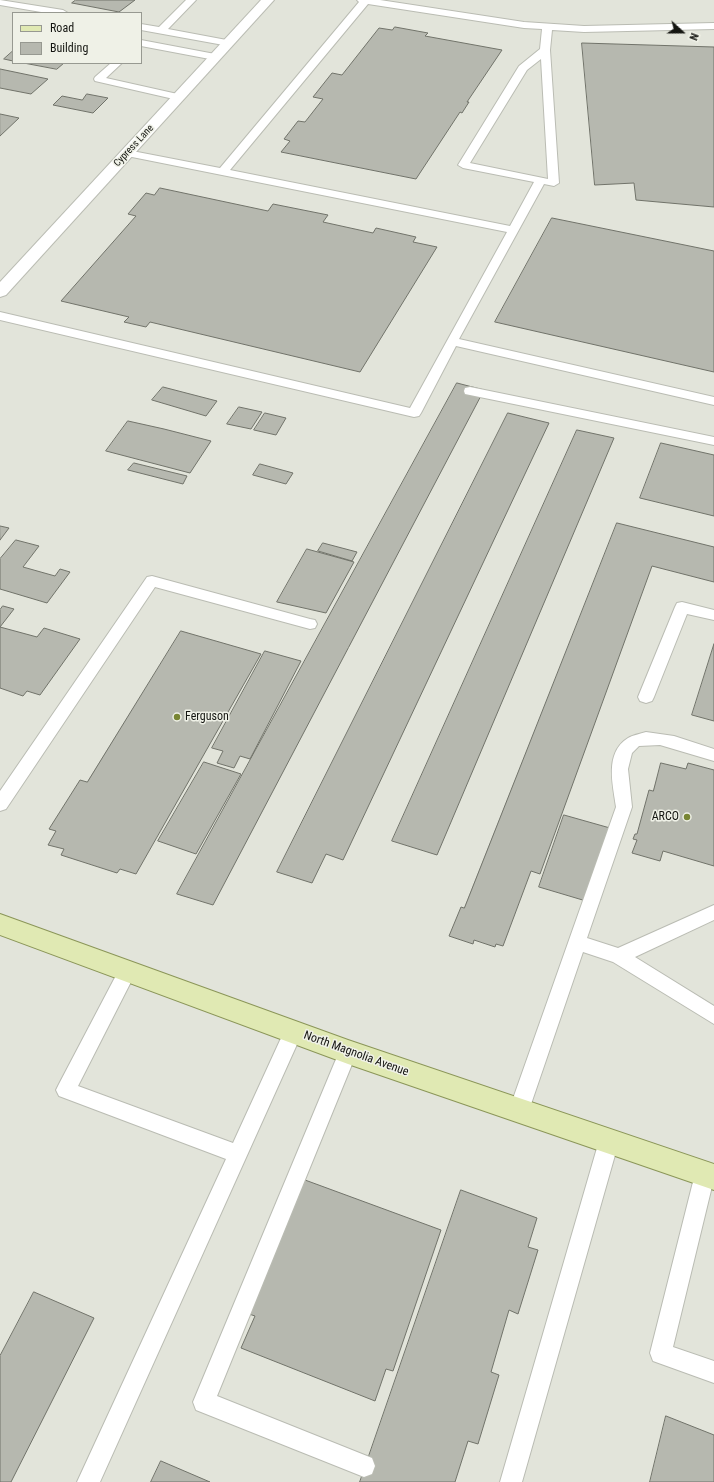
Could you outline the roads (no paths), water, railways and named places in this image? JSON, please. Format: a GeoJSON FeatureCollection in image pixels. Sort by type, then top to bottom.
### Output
{"type":"FeatureCollection","features":[{"type":"Feature","properties":{"kind":"main road","name":"North Magnolia Avenue"},"geometry":{"type":"LineString","coordinates":[[0,924],[348,1052],[709,1176]]}},
{"type":"Feature","properties":{"kind":"street","name":"Cypress Lane"},"geometry":{"type":"LineString","coordinates":[[0,292],[268,0]]}},
{"type":"Feature","properties":{"kind":"lane"},"geometry":{"type":"LineString","coordinates":[[161,31],[192,0]]}},
{"type":"Feature","properties":{"kind":"lane"},"geometry":{"type":"LineString","coordinates":[[223,172],[364,0],[524,26],[584,29],[714,26]]}},
{"type":"Feature","properties":{"kind":"lane"},"geometry":{"type":"LineString","coordinates":[[0,2],[15,2],[59,12]]}},
{"type":"Feature","properties":{"kind":"lane"},"geometry":{"type":"LineString","coordinates":[[142,27],[229,43]]}},
{"type":"Feature","properties":{"kind":"lane"},"geometry":{"type":"LineString","coordinates":[[545,50],[523,68],[463,165],[554,183],[545,50],[547,27]]}},
{"type":"Feature","properties":{"kind":"lane"},"geometry":{"type":"LineString","coordinates":[[142,43],[215,57]]}},
{"type":"Feature","properties":{"kind":"lane"},"geometry":{"type":"LineString","coordinates":[[115,64],[100,80],[178,97]]}},
{"type":"Feature","properties":{"kind":"lane"},"geometry":{"type":"LineString","coordinates":[[128,153],[514,230]]}},
{"type":"Feature","properties":{"kind":"lane"},"geometry":{"type":"LineString","coordinates":[[0,316],[414,413],[541,180]]}},
{"type":"Feature","properties":{"kind":"lane"},"geometry":{"type":"LineString","coordinates":[[452,341],[714,401]]}},
{"type":"Feature","properties":{"kind":"lane"},"geometry":{"type":"LineString","coordinates":[[470,391],[714,441]]}},
{"type":"Feature","properties":{"kind":"lane"},"geometry":{"type":"LineString","coordinates":[[0,804],[152,582],[310,624]]}},
{"type":"Feature","properties":{"kind":"lane"},"geometry":{"type":"LineString","coordinates":[[646,697],[682,607],[714,615]]}},
{"type":"Feature","properties":{"kind":"lane"},"geometry":{"type":"LineString","coordinates":[[520,1110],[624,807],[620,764],[624,753],[636,740],[645,737],[658,738],[714,755]]}},
{"type":"Feature","properties":{"kind":"lane"},"geometry":{"type":"LineString","coordinates":[[618,956],[714,912]]}},
{"type":"Feature","properties":{"kind":"lane"},"geometry":{"type":"LineString","coordinates":[[578,943],[618,956],[714,1016]]}},
{"type":"Feature","properties":{"kind":"lane"},"geometry":{"type":"LineString","coordinates":[[128,970],[66,1090],[238,1154]]}},
{"type":"Feature","properties":{"kind":"lane"},"geometry":{"type":"LineString","coordinates":[[88,1482],[294,1032]]}},
{"type":"Feature","properties":{"kind":"lane"},"geometry":{"type":"LineString","coordinates":[[348,1052],[204,1402],[364,1466]]}},
{"type":"Feature","properties":{"kind":"lane"},"geometry":{"type":"LineString","coordinates":[[511,1482],[609,1141]]}},
{"type":"Feature","properties":{"kind":"lane"},"geometry":{"type":"LineString","coordinates":[[709,1176],[661,1353],[714,1372]]}},
{"type":"Feature","properties":{"kind":"place","name":"Ferguson"},"geometry":{"type":"Point","coordinates":[177,717]}},
{"type":"Feature","properties":{"kind":"place","name":"ARCO"},"geometry":{"type":"Point","coordinates":[687,817]}}]}
